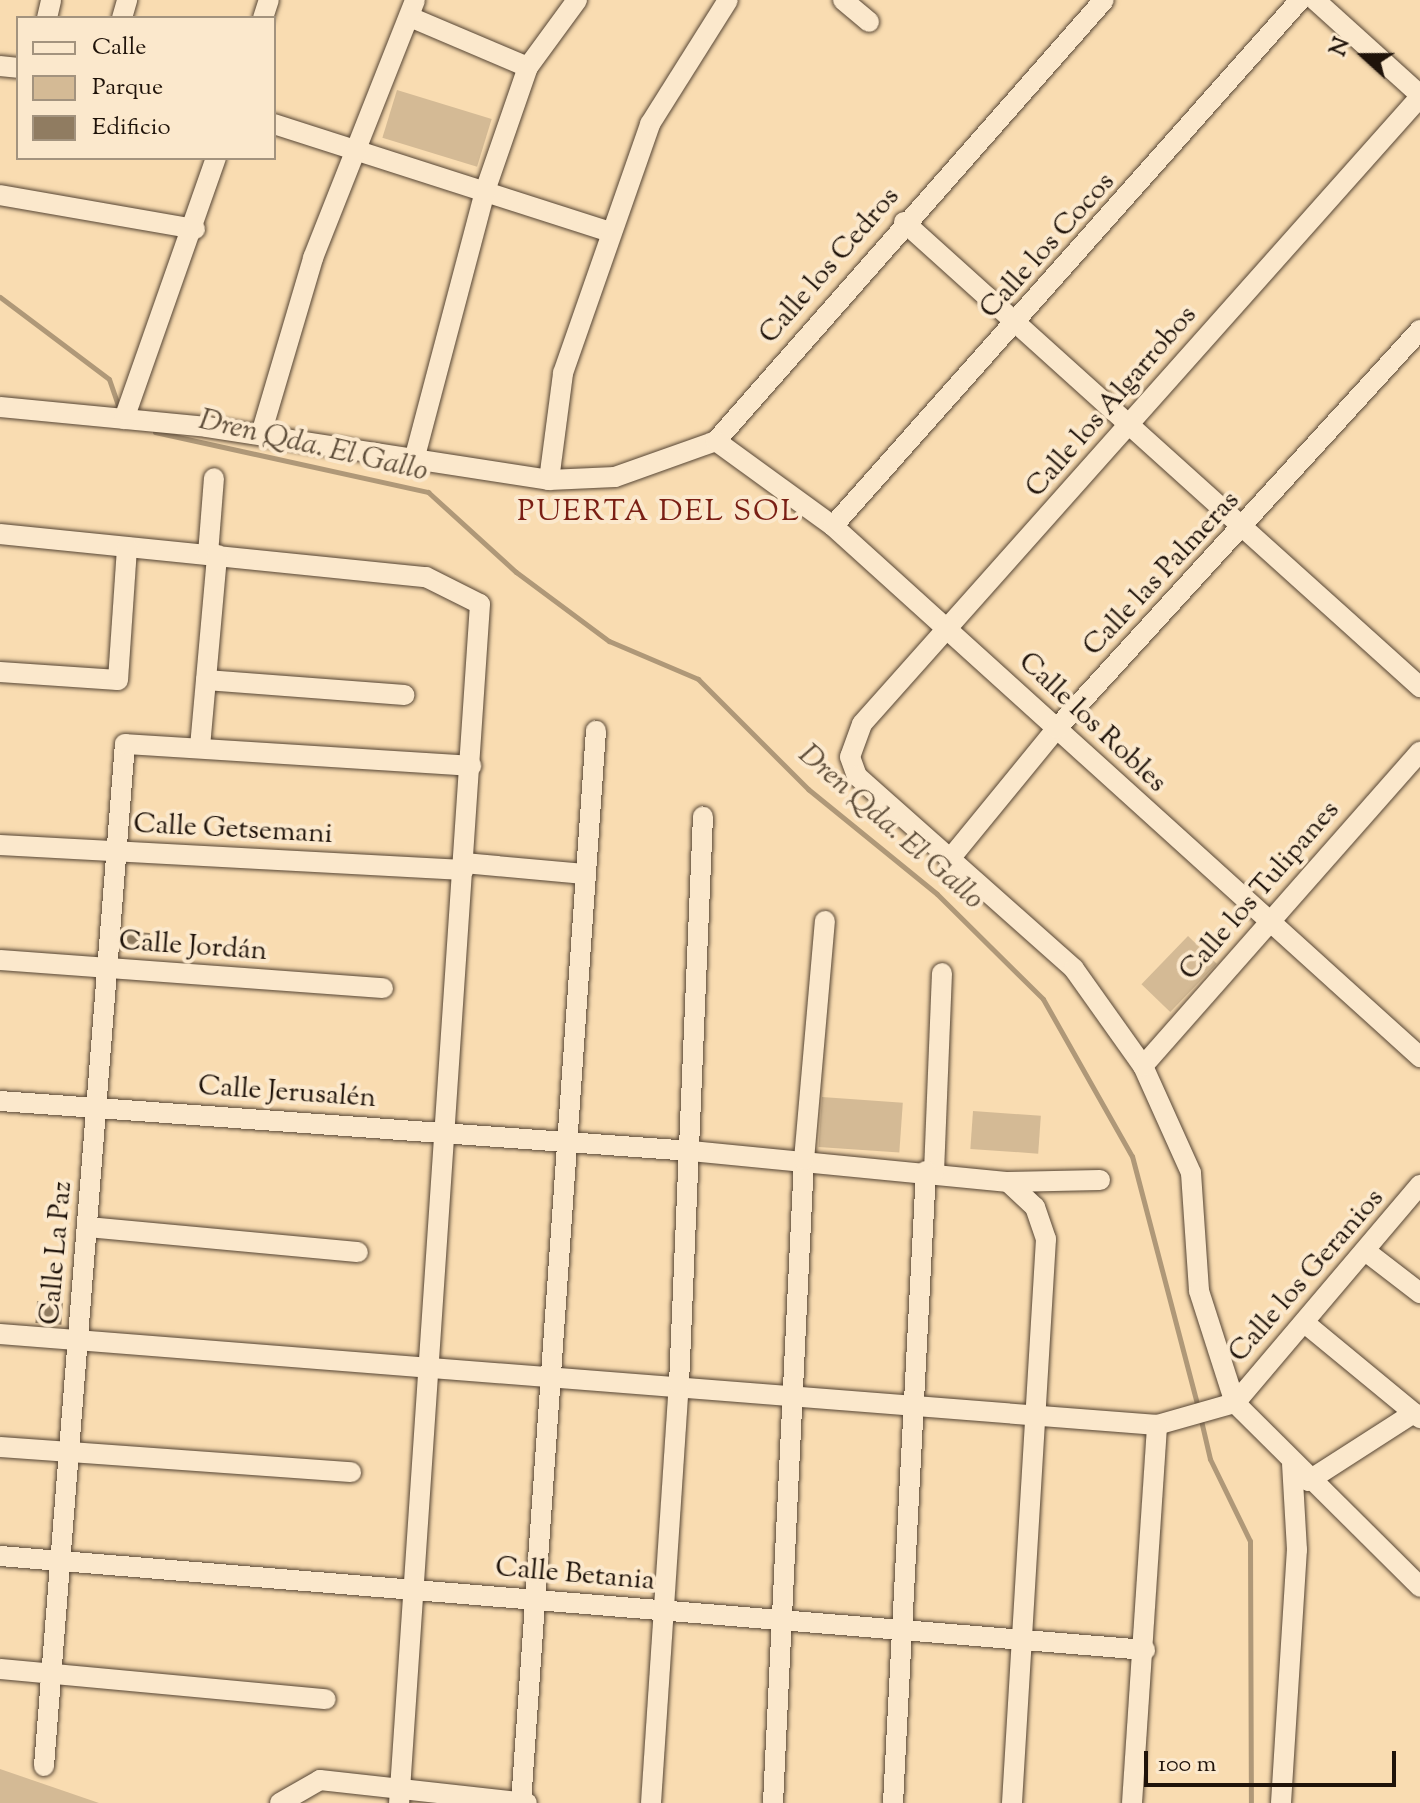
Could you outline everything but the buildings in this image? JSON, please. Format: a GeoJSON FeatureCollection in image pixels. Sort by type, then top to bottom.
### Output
{"type":"FeatureCollection","features":[{"type":"Feature","properties":{"kind":"street"},"geometry":{"type":"LineString","coordinates":[[414,460],[485,191],[528,67],[577,0]]}},
{"type":"Feature","properties":{"kind":"street"},"geometry":{"type":"LineString","coordinates":[[549,480],[563,373],[610,232],[660,99],[728,0]]}},
{"type":"Feature","properties":{"kind":"street"},"geometry":{"type":"LineString","coordinates":[[843,0],[869,22]]}},
{"type":"Feature","properties":{"kind":"street","name":"Calle los Cedros"},"geometry":{"type":"LineString","coordinates":[[0,407],[261,434],[549,480],[615,477],[716,441],[904,222],[1104,0]]}},
{"type":"Feature","properties":{"kind":"street","name":"Calle los Cocos"},"geometry":{"type":"LineString","coordinates":[[833,526],[1016,324],[1300,0]]}},
{"type":"Feature","properties":{"kind":"street"},"geometry":{"type":"LineString","coordinates":[[1315,0],[1420,96]]}},
{"type":"Feature","properties":{"kind":"street"},"geometry":{"type":"LineString","coordinates":[[261,434],[313,258],[359,154],[412,8],[528,67]]}},
{"type":"Feature","properties":{"kind":"street","name":"Calle los Algarrobos"},"geometry":{"type":"LineString","coordinates":[[949,860],[857,776],[851,747],[862,724],[951,630],[1420,96]]}},
{"type":"Feature","properties":{"kind":"street"},"geometry":{"type":"LineString","coordinates":[[276,125],[359,154],[610,232]]}},
{"type":"Feature","properties":{"kind":"street"},"geometry":{"type":"LineString","coordinates":[[124,419],[195,229],[215,160]]}},
{"type":"Feature","properties":{"kind":"street"},"geometry":{"type":"LineString","coordinates":[[0,195],[195,229]]}},
{"type":"Feature","properties":{"kind":"street"},"geometry":{"type":"LineString","coordinates":[[904,222],[1420,687]]}},
{"type":"Feature","properties":{"kind":"street","name":"Calle las Palmeras"},"geometry":{"type":"LineString","coordinates":[[949,860],[1057,728],[1244,529],[1420,330]]}},
{"type":"Feature","properties":{"kind":"street","name":"Calle los Robles"},"geometry":{"type":"LineString","coordinates":[[716,441],[833,526],[951,630],[1267,925],[1420,1057]]}},
{"type":"Feature","properties":{"kind":"street"},"geometry":{"type":"LineString","coordinates":[[214,478],[206,680],[200,747],[471,766]]}},
{"type":"Feature","properties":{"kind":"street"},"geometry":{"type":"LineString","coordinates":[[0,534],[426,577],[480,604],[416,1590],[399,1797]]}},
{"type":"Feature","properties":{"kind":"street"},"geometry":{"type":"LineString","coordinates":[[0,672],[118,680],[127,547]]}},
{"type":"Feature","properties":{"kind":"street"},"geometry":{"type":"LineString","coordinates":[[206,680],[404,695]]}},
{"type":"Feature","properties":{"kind":"street"},"geometry":{"type":"LineString","coordinates":[[280,1803],[320,1780],[399,1797],[523,1803],[596,731]]}},
{"type":"Feature","properties":{"kind":"street","name":"Calle La Paz"},"geometry":{"type":"LineString","coordinates":[[44,1766],[125,744],[200,747]]}},
{"type":"Feature","properties":{"kind":"street","name":"Calle los Tulipanes"},"geometry":{"type":"LineString","coordinates":[[1143,1066],[1420,752]]}},
{"type":"Feature","properties":{"kind":"street"},"geometry":{"type":"LineString","coordinates":[[651,1803],[679,1384],[703,817]]}},
{"type":"Feature","properties":{"kind":"street","name":"Calle Getsemani"},"geometry":{"type":"LineString","coordinates":[[0,845],[584,874]]}},
{"type":"Feature","properties":{"kind":"street"},"geometry":{"type":"LineString","coordinates":[[949,860],[1074,969],[1143,1066],[1191,1173],[1199,1291],[1235,1403],[1308,1481],[1420,1587]]}},
{"type":"Feature","properties":{"kind":"street"},"geometry":{"type":"LineString","coordinates":[[773,1803],[796,1393],[804,1160],[825,921]]}},
{"type":"Feature","properties":{"kind":"street","name":"Calle Jordán"},"geometry":{"type":"LineString","coordinates":[[0,960],[383,988]]}},
{"type":"Feature","properties":{"kind":"street"},"geometry":{"type":"LineString","coordinates":[[893,1803],[942,973]]}},
{"type":"Feature","properties":{"kind":"street","name":"Calle Jerusalén"},"geometry":{"type":"LineString","coordinates":[[0,1101],[804,1160],[930,1171],[1008,1182],[1100,1180]]}},
{"type":"Feature","properties":{"kind":"street"},"geometry":{"type":"LineString","coordinates":[[1008,1182],[1035,1207],[1046,1239],[1012,1803]]}},
{"type":"Feature","properties":{"kind":"street","name":"Calle los Geranios"},"geometry":{"type":"LineString","coordinates":[[1235,1403],[1368,1253],[1420,1185]]}},
{"type":"Feature","properties":{"kind":"street"},"geometry":{"type":"LineString","coordinates":[[87,1227],[358,1252]]}},
{"type":"Feature","properties":{"kind":"street"},"geometry":{"type":"LineString","coordinates":[[1368,1253],[1420,1293]]}},
{"type":"Feature","properties":{"kind":"street"},"geometry":{"type":"LineString","coordinates":[[1306,1324],[1417,1415],[1308,1481]]}},
{"type":"Feature","properties":{"kind":"street"},"geometry":{"type":"LineString","coordinates":[[0,1334],[915,1402],[1157,1425],[1235,1403]]}},
{"type":"Feature","properties":{"kind":"street"},"geometry":{"type":"LineString","coordinates":[[1132,1803],[1145,1650],[1157,1425]]}},
{"type":"Feature","properties":{"kind":"street"},"geometry":{"type":"LineString","coordinates":[[0,1447],[351,1472]]}},
{"type":"Feature","properties":{"kind":"street"},"geometry":{"type":"LineString","coordinates":[[1281,1803],[1297,1550],[1292,1464]]}},
{"type":"Feature","properties":{"kind":"street","name":"Calle Betania"},"geometry":{"type":"LineString","coordinates":[[0,1556],[1145,1650]]}},
{"type":"Feature","properties":{"kind":"street"},"geometry":{"type":"LineString","coordinates":[[0,1669],[51,1670],[326,1699]]}},
{"type":"Feature","properties":{"kind":"green space"},"geometry":{"type":"Polygon","coordinates":[[[397,90],[492,119],[477,167],[382,138],[397,90]]]}},
{"type":"Feature","properties":{"kind":"green space"},"geometry":{"type":"Polygon","coordinates":[[[1188,936],[1217,964],[1170,1012],[1141,984],[1188,936]]]}},
{"type":"Feature","properties":{"kind":"green space"},"geometry":{"type":"Polygon","coordinates":[[[822,1097],[903,1103],[899,1153],[819,1147],[822,1097]]]}},
{"type":"Feature","properties":{"kind":"green space"},"geometry":{"type":"Polygon","coordinates":[[[973,1111],[1041,1116],[1038,1154],[970,1149],[973,1111]]]}},
{"type":"Feature","properties":{"kind":"green space"},"geometry":{"type":"Polygon","coordinates":[[[0,1769],[99,1803],[0,1803],[0,1769]]]}},
{"type":"Feature","properties":{"kind":"waterway","name":"Dren Qda. El Gallo"},"geometry":{"type":"LineString","coordinates":[[0,297],[109,379],[119,408]]}},
{"type":"Feature","properties":{"kind":"waterway","name":"Dren Qda. El Gallo"},"geometry":{"type":"LineString","coordinates":[[155,432],[428,492],[516,572],[609,641],[698,679],[808,789],[937,894],[1043,999],[1132,1156],[1198,1407]]}},
{"type":"Feature","properties":{"kind":"waterway","name":"Dren Qda. El Gallo"},"geometry":{"type":"LineString","coordinates":[[1200,1416],[1210,1459],[1250,1541],[1251,1803]]}},
{"type":"Feature","properties":{"kind":"district","name":"PUERTA DEL SOL"},"geometry":{"type":"Point","coordinates":[659,513]}}]}
